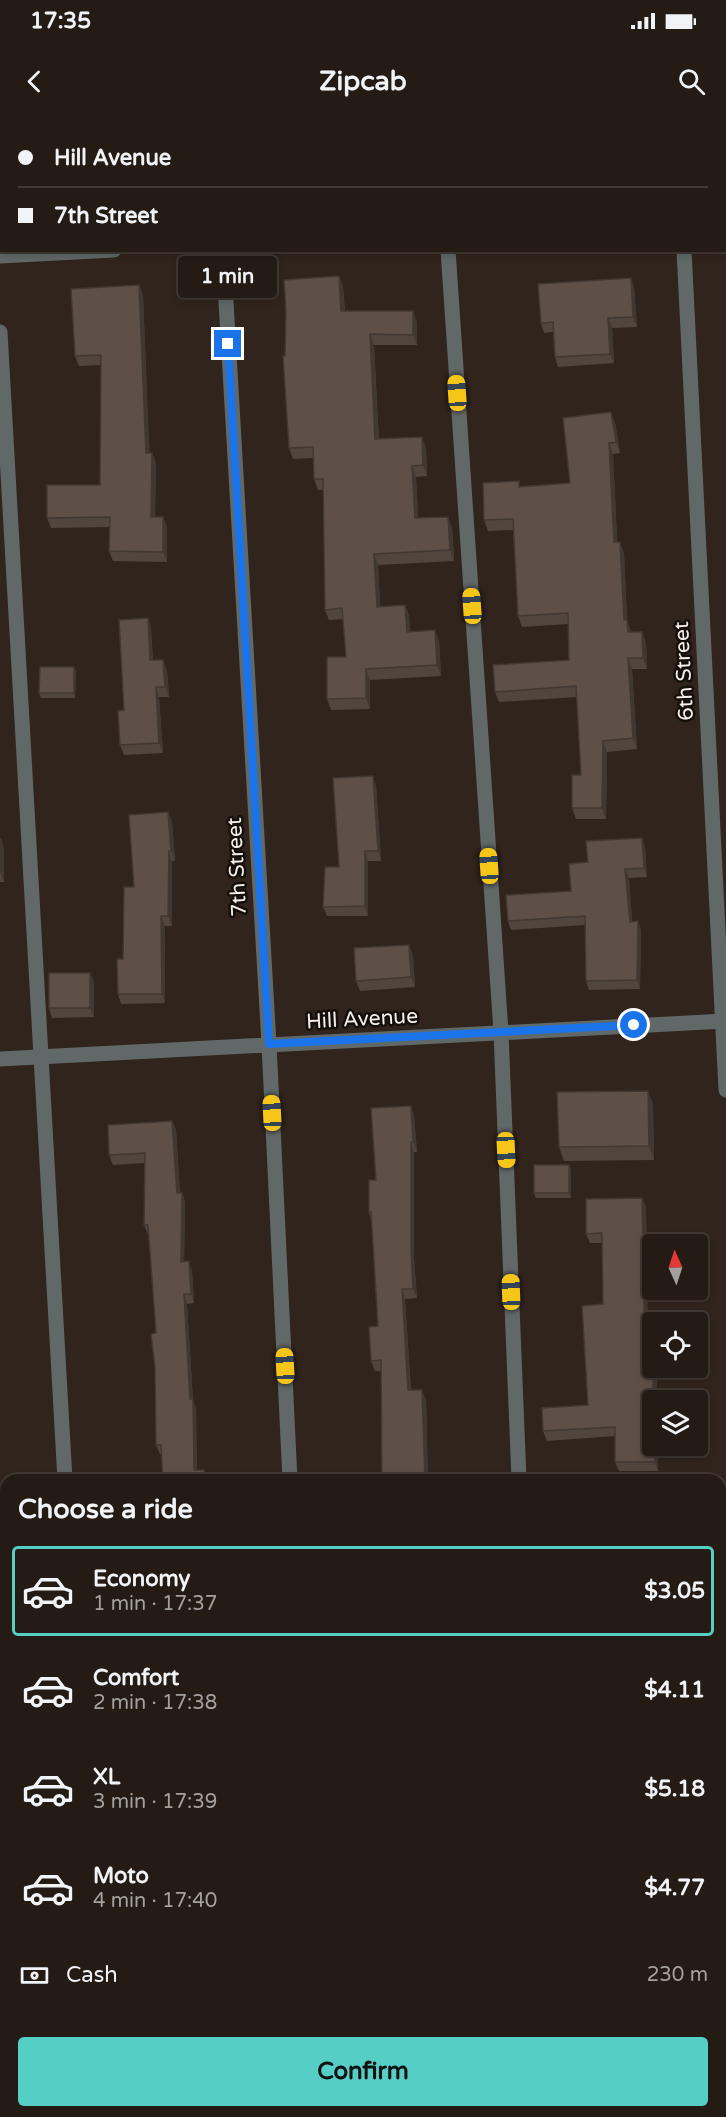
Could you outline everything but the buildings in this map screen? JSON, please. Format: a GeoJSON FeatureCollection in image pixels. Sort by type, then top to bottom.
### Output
{"type":"FeatureCollection","features":[{"type":"Feature","properties":{"kind":"street"},"geometry":{"type":"LineString","coordinates":[[0,256],[76,252]]}},
{"type":"Feature","properties":{"kind":"street","name":"7th Street"},"geometry":{"type":"LineString","coordinates":[[223,252],[269,1044],[290,1474]]}},
{"type":"Feature","properties":{"kind":"street"},"geometry":{"type":"LineString","coordinates":[[448,252],[501,1032],[519,1474]]}},
{"type":"Feature","properties":{"kind":"street","name":"6th Street"},"geometry":{"type":"LineString","coordinates":[[684,252],[726,1090]]}},
{"type":"Feature","properties":{"kind":"street"},"geometry":{"type":"LineString","coordinates":[[0,332],[65,1474]]}},
{"type":"Feature","properties":{"kind":"street","name":"Hill Avenue"},"geometry":{"type":"LineString","coordinates":[[0,1059],[724,1021]]}},
{"type":"Feature","properties":{"kind":"route"},"geometry":{"type":"LineString","coordinates":[[228,344],[269,1044],[634,1025]]}}]}
